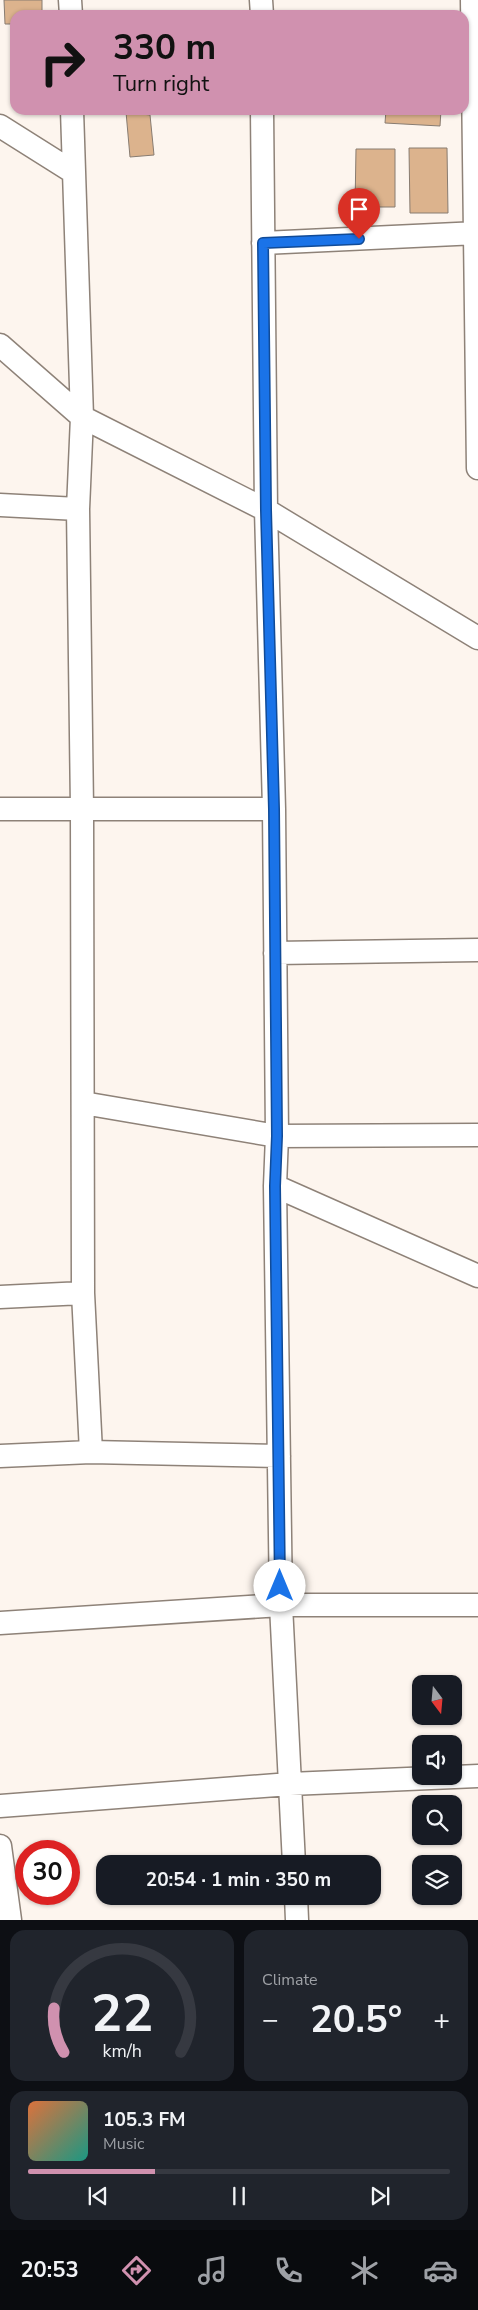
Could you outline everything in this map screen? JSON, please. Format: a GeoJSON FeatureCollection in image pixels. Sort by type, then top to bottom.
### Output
{"type":"FeatureCollection","features":[{"type":"Feature","properties":{"kind":"street"},"geometry":{"type":"LineString","coordinates":[[472,0],[478,468]]}},
{"type":"Feature","properties":{"kind":"street"},"geometry":{"type":"LineString","coordinates":[[72,115],[82,418],[78,509],[82,809],[84,1293],[91,1452]]}},
{"type":"Feature","properties":{"kind":"street"},"geometry":{"type":"LineString","coordinates":[[262,115],[266,510],[274,809],[277,1136],[275,1186],[280,1605],[294,1855]]}},
{"type":"Feature","properties":{"kind":"street"},"geometry":{"type":"LineString","coordinates":[[0,126],[74,172]]}},
{"type":"Feature","properties":{"kind":"street"},"geometry":{"type":"LineString","coordinates":[[263,243],[476,233]]}},
{"type":"Feature","properties":{"kind":"street"},"geometry":{"type":"LineString","coordinates":[[0,345],[82,418],[266,510],[478,638]]}},
{"type":"Feature","properties":{"kind":"street"},"geometry":{"type":"LineString","coordinates":[[0,505],[78,509]]}},
{"type":"Feature","properties":{"kind":"street"},"geometry":{"type":"LineString","coordinates":[[0,809],[274,809]]}},
{"type":"Feature","properties":{"kind":"street"},"geometry":{"type":"LineString","coordinates":[[275,953],[478,950]]}},
{"type":"Feature","properties":{"kind":"street"},"geometry":{"type":"LineString","coordinates":[[83,1103],[277,1136],[478,1135]]}},
{"type":"Feature","properties":{"kind":"street"},"geometry":{"type":"LineString","coordinates":[[275,1186],[478,1276]]}},
{"type":"Feature","properties":{"kind":"street"},"geometry":{"type":"LineString","coordinates":[[0,1298],[84,1293]]}},
{"type":"Feature","properties":{"kind":"street"},"geometry":{"type":"LineString","coordinates":[[0,1456],[91,1452],[279,1456]]}},
{"type":"Feature","properties":{"kind":"street"},"geometry":{"type":"LineString","coordinates":[[0,1623],[280,1605],[478,1606]]}},
{"type":"Feature","properties":{"kind":"street"},"geometry":{"type":"LineString","coordinates":[[0,1806],[290,1784],[478,1776]]}},
{"type":"Feature","properties":{"kind":"street"},"geometry":{"type":"LineString","coordinates":[[0,1846],[10,1920]]}},
{"type":"Feature","properties":{"kind":"street"},"geometry":{"type":"LineString","coordinates":[[296,1905],[297,1920]]}},
{"type":"Feature","properties":{"kind":"building"},"geometry":{"type":"Polygon","coordinates":[[[4,0],[42,0],[42,10],[10,10],[10,24],[5,24],[4,0]]]}},
{"type":"Feature","properties":{"kind":"building"},"geometry":{"type":"Polygon","coordinates":[[[126,115],[150,115],[154,155],[130,157],[126,115]]]}},
{"type":"Feature","properties":{"kind":"building"},"geometry":{"type":"Polygon","coordinates":[[[386,115],[441,115],[440,126],[385,123],[386,115]]]}},
{"type":"Feature","properties":{"kind":"building"},"geometry":{"type":"Polygon","coordinates":[[[409,148],[447,148],[448,213],[410,213],[409,148]]]}},
{"type":"Feature","properties":{"kind":"building"},"geometry":{"type":"Polygon","coordinates":[[[356,149],[395,149],[395,207],[355,207],[356,149]]]}},
{"type":"Feature","properties":{"kind":"route"},"geometry":{"type":"LineString","coordinates":[[280,1586],[275,1186],[277,1136],[274,809],[266,510],[263,243],[359,239]]}}]}
